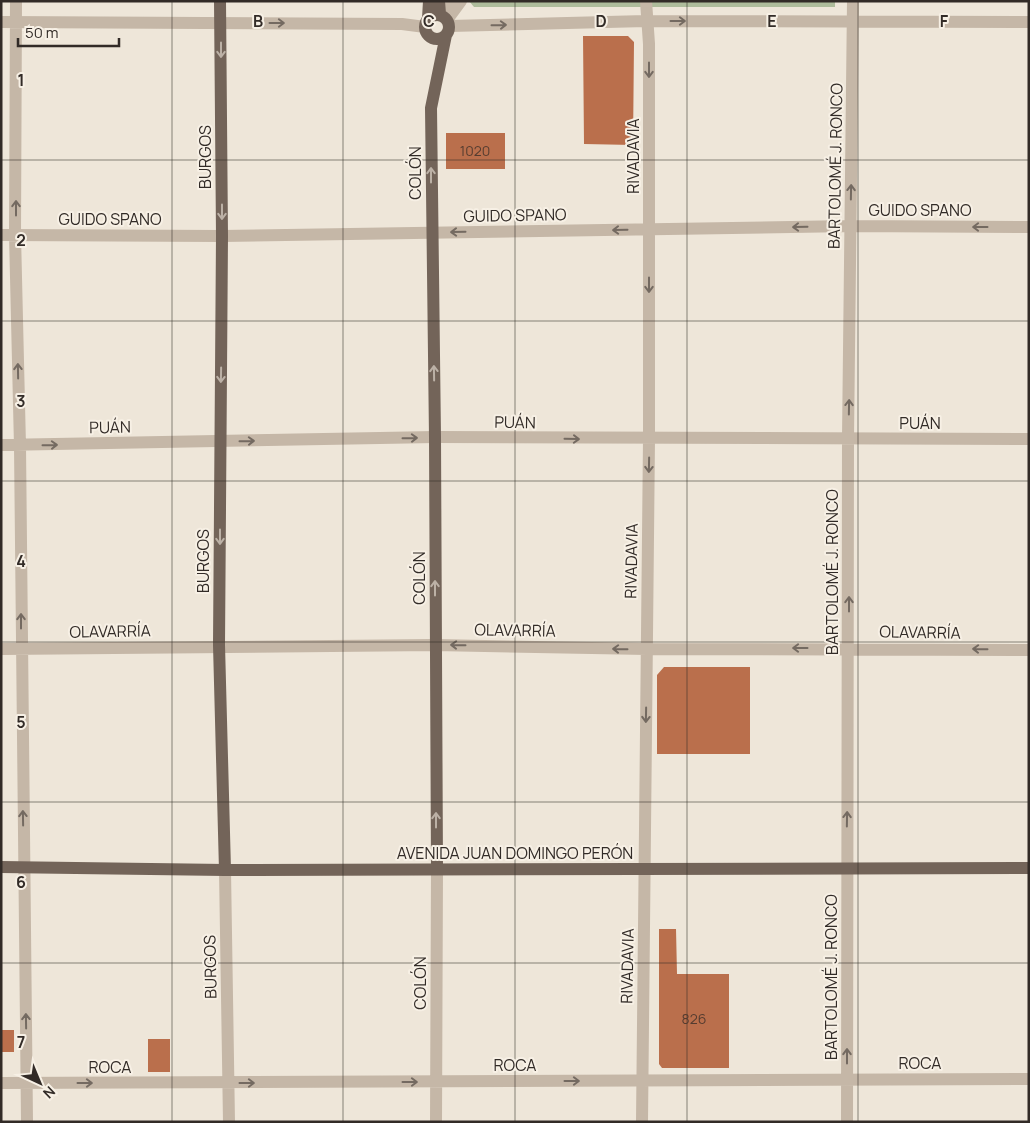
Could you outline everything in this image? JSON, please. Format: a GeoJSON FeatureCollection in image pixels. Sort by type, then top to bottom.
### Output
{"type":"FeatureCollection","features":[{"type":"Feature","properties":{"kind":"main road","name":"BURGOS"},"geometry":{"type":"LineString","coordinates":[[220,1],[222,236],[219,646],[225,870]]}},
{"type":"Feature","properties":{"kind":"main road"},"geometry":{"type":"LineString","coordinates":[[429,1],[440,22]]}},
{"type":"Feature","properties":{"kind":"main road"},"geometry":{"type":"LineString","coordinates":[[440,1],[440,22]]}},
{"type":"Feature","properties":{"kind":"main road","name":"COLÓN"},"geometry":{"type":"LineString","coordinates":[[436,869],[435,437],[431,232],[431,108],[440,22]]}},
{"type":"Feature","properties":{"kind":"main road","name":"AVENIDA JUAN DOMINGO PERÓN"},"geometry":{"type":"LineString","coordinates":[[1,867],[225,870],[1029,868]]}},
{"type":"Feature","properties":{"kind":"street"},"geometry":{"type":"LineString","coordinates":[[16,1],[15,235],[20,446],[27,1122]]}},
{"type":"Feature","properties":{"kind":"street"},"geometry":{"type":"LineString","coordinates":[[440,22],[447,1]]}},
{"type":"Feature","properties":{"kind":"street"},"geometry":{"type":"LineString","coordinates":[[440,22],[461,1]]}},
{"type":"Feature","properties":{"kind":"street","name":"RIVADAVIA"},"geometry":{"type":"LineString","coordinates":[[642,1122],[646,649],[650,440],[649,44],[646,1]]}},
{"type":"Feature","properties":{"kind":"street","name":"BARTOLOMÉ J. RONCO"},"geometry":{"type":"LineString","coordinates":[[847,1122],[848,438],[853,1]]}},
{"type":"Feature","properties":{"kind":"street"},"geometry":{"type":"LineString","coordinates":[[1,22],[402,24],[440,22],[646,21],[1029,22]]}},
{"type":"Feature","properties":{"kind":"street","name":"GUIDO SPANO"},"geometry":{"type":"LineString","coordinates":[[1,235],[222,236],[851,226],[1029,227]]}},
{"type":"Feature","properties":{"kind":"street","name":"PUÁN"},"geometry":{"type":"LineString","coordinates":[[1,445],[435,437],[650,440],[1029,439]]}},
{"type":"Feature","properties":{"kind":"street","name":"OLAVARRÍA"},"geometry":{"type":"LineString","coordinates":[[1,648],[435,645],[646,649],[849,648],[1029,650]]}},
{"type":"Feature","properties":{"kind":"street","name":"COLÓN"},"geometry":{"type":"LineString","coordinates":[[436,869],[436,1122]]}},
{"type":"Feature","properties":{"kind":"street","name":"BURGOS"},"geometry":{"type":"LineString","coordinates":[[225,870],[229,1122]]}},
{"type":"Feature","properties":{"kind":"street","name":"ROCA"},"geometry":{"type":"LineString","coordinates":[[1,1083],[1029,1079]]}},
{"type":"Feature","properties":{"kind":"green space"},"geometry":{"type":"Polygon","coordinates":[[[469,1],[835,1],[835,7],[474,7],[469,1]]]}},
{"type":"Feature","properties":{"kind":"building"},"geometry":{"type":"Polygon","coordinates":[[[583,36],[628,36],[634,42],[633,145],[584,144],[583,36]]]}},
{"type":"Feature","properties":{"kind":"building"},"geometry":{"type":"Polygon","coordinates":[[[446,133],[505,133],[505,169],[446,169],[446,133]]]}},
{"type":"Feature","properties":{"kind":"building"},"geometry":{"type":"Polygon","coordinates":[[[664,667],[750,667],[750,754],[657,754],[657,675],[664,667]]]}},
{"type":"Feature","properties":{"kind":"building"},"geometry":{"type":"Polygon","coordinates":[[[659,929],[676,929],[677,974],[729,974],[729,1068],[662,1068],[659,1064],[659,929]]]}},
{"type":"Feature","properties":{"kind":"building"},"geometry":{"type":"Polygon","coordinates":[[[1,1030],[14,1030],[14,1052],[1,1052],[1,1030]]]}},
{"type":"Feature","properties":{"kind":"building"},"geometry":{"type":"Polygon","coordinates":[[[148,1039],[170,1039],[170,1072],[148,1072],[148,1039]]]}}]}
